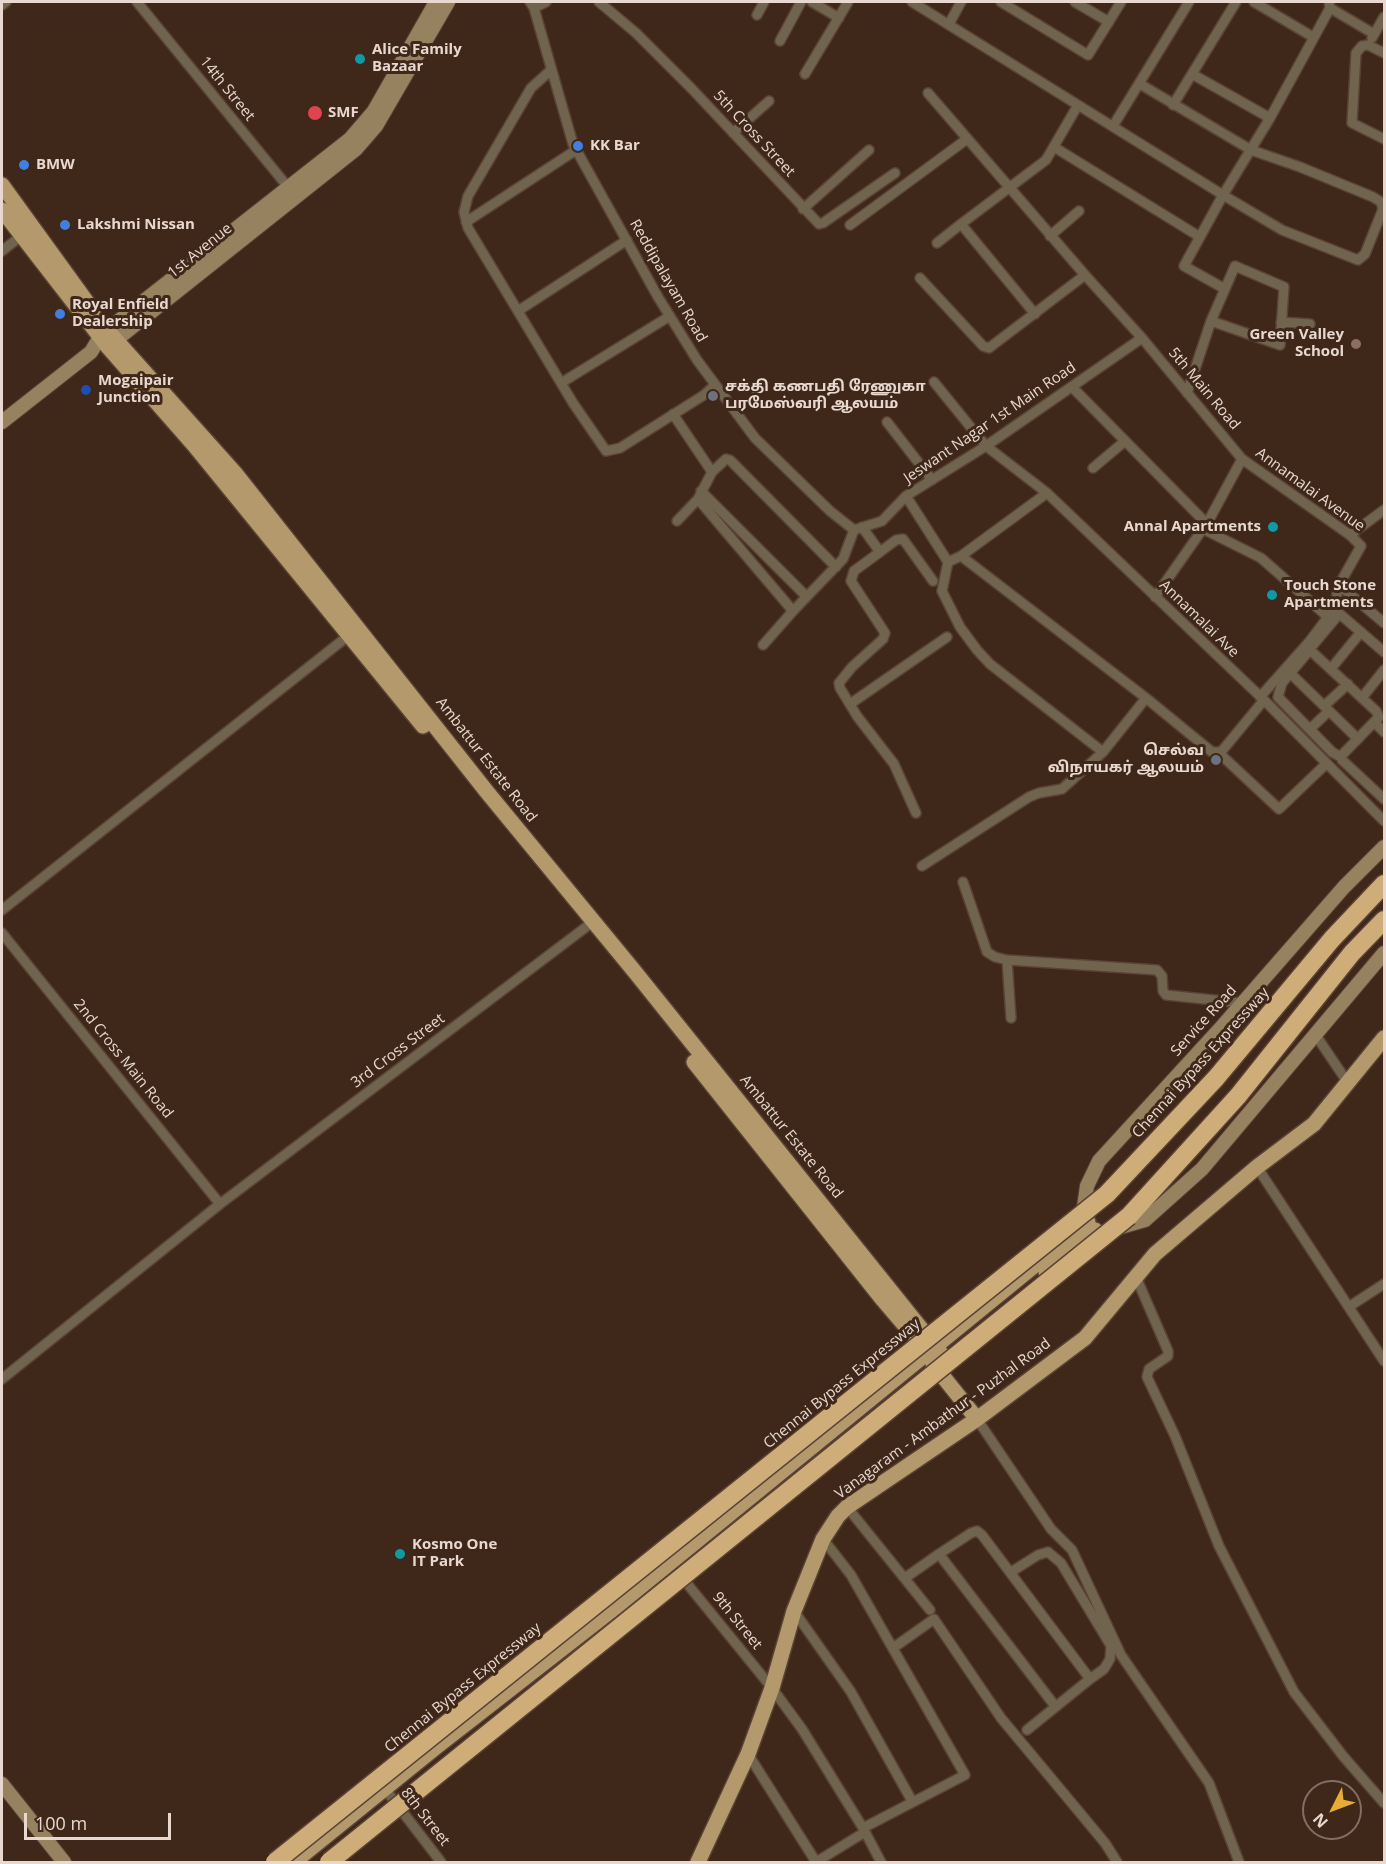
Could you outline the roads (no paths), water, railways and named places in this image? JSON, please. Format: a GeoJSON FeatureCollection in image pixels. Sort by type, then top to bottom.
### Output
{"type":"FeatureCollection","features":[{"type":"Feature","properties":{"kind":"highway","name":"Chennai Bypass Expressway"},"geometry":{"type":"LineString","coordinates":[[275,1863],[1107,1194],[1216,1078],[1332,939],[1384,884]]}},
{"type":"Feature","properties":{"kind":"highway"},"geometry":{"type":"LineString","coordinates":[[329,1863],[1129,1216],[1238,1096],[1352,953],[1384,920]]}},
{"type":"Feature","properties":{"kind":"main road","name":"Ambattur Estate Road"},"geometry":{"type":"LineString","coordinates":[[2,185],[108,338]]}},
{"type":"Feature","properties":{"kind":"main road","name":"Ambattur Estate Road"},"geometry":{"type":"LineString","coordinates":[[2,210],[194,445],[480,783],[908,1321],[935,1356],[977,1419]]}},
{"type":"Feature","properties":{"kind":"main road","name":"Vanagaram - Ambathur - Puzhal Road"},"geometry":{"type":"LineString","coordinates":[[698,1863],[748,1754],[772,1688],[794,1611],[830,1526],[847,1507],[977,1419],[1085,1338],[1155,1254],[1257,1167],[1314,1124],[1384,1038]]}},
{"type":"Feature","properties":{"kind":"main road"},"geometry":{"type":"LineString","coordinates":[[294,1863],[389,1794],[675,1568],[1091,1226]]}},
{"type":"Feature","properties":{"kind":"main road"},"geometry":{"type":"LineString","coordinates":[[316,1863],[389,1794]]}},
{"type":"Feature","properties":{"kind":"street"},"geometry":{"type":"LineString","coordinates":[[2,5],[6,2]]}},
{"type":"Feature","properties":{"kind":"street","name":"14th Street"},"geometry":{"type":"LineString","coordinates":[[136,2],[292,193]]}},
{"type":"Feature","properties":{"kind":"street","name":"1st Avenue"},"geometry":{"type":"LineString","coordinates":[[292,193],[362,127],[374,111],[436,2]]}},
{"type":"Feature","properties":{"kind":"street","name":"1st Avenue"},"geometry":{"type":"LineString","coordinates":[[2,422],[292,193],[356,149],[376,126],[448,2]]}},
{"type":"Feature","properties":{"kind":"street"},"geometry":{"type":"LineString","coordinates":[[532,5],[546,2]]}},
{"type":"Feature","properties":{"kind":"street","name":"5th Cross Street"},"geometry":{"type":"LineString","coordinates":[[599,2],[636,33],[815,222],[823,224],[896,173]]}},
{"type":"Feature","properties":{"kind":"street"},"geometry":{"type":"LineString","coordinates":[[757,15],[764,2]]}},
{"type":"Feature","properties":{"kind":"street"},"geometry":{"type":"LineString","coordinates":[[780,41],[801,2]]}},
{"type":"Feature","properties":{"kind":"street"},"geometry":{"type":"LineString","coordinates":[[812,2],[839,18]]}},
{"type":"Feature","properties":{"kind":"street"},"geometry":{"type":"LineString","coordinates":[[805,74],[848,2]]}},
{"type":"Feature","properties":{"kind":"street"},"geometry":{"type":"LineString","coordinates":[[912,2],[1223,195],[1298,238],[1358,260],[1365,254],[1383,209],[1381,202],[1300,167],[1251,150],[1140,84]]}},
{"type":"Feature","properties":{"kind":"street"},"geometry":{"type":"LineString","coordinates":[[949,24],[961,2]]}},
{"type":"Feature","properties":{"kind":"street"},"geometry":{"type":"LineString","coordinates":[[1001,2],[1088,55],[1121,2]]}},
{"type":"Feature","properties":{"kind":"street"},"geometry":{"type":"LineString","coordinates":[[1075,2],[1109,22]]}},
{"type":"Feature","properties":{"kind":"street"},"geometry":{"type":"LineString","coordinates":[[1113,126],[1190,2]]}},
{"type":"Feature","properties":{"kind":"street"},"geometry":{"type":"LineString","coordinates":[[1173,105],[1236,2]]}},
{"type":"Feature","properties":{"kind":"street"},"geometry":{"type":"LineString","coordinates":[[1254,2],[1313,37]]}},
{"type":"Feature","properties":{"kind":"street","name":"Reddipalayam Road"},"geometry":{"type":"LineString","coordinates":[[532,5],[573,144],[670,316],[715,385],[754,438],[830,511],[858,529],[880,552]]}},
{"type":"Feature","properties":{"kind":"street"},"geometry":{"type":"LineString","coordinates":[[1225,289],[1184,266],[1223,195],[1270,118],[1329,5],[1374,34]]}},
{"type":"Feature","properties":{"kind":"street"},"geometry":{"type":"LineString","coordinates":[[1368,45],[1384,17]]}},
{"type":"Feature","properties":{"kind":"street"},"geometry":{"type":"LineString","coordinates":[[1384,53],[1368,45],[1362,46],[1356,53],[1352,123],[1384,139]]}},
{"type":"Feature","properties":{"kind":"street"},"geometry":{"type":"LineString","coordinates":[[551,70],[531,88],[468,196],[464,212],[468,228],[561,383],[606,452],[620,448],[704,395],[715,385]]}},
{"type":"Feature","properties":{"kind":"street"},"geometry":{"type":"LineString","coordinates":[[1192,74],[1270,118]]}},
{"type":"Feature","properties":{"kind":"street","name":"5th Main Road"},"geometry":{"type":"LineString","coordinates":[[928,93],[1050,236],[1142,338],[1242,459]]}},
{"type":"Feature","properties":{"kind":"street"},"geometry":{"type":"LineString","coordinates":[[733,133],[769,101]]}},
{"type":"Feature","properties":{"kind":"street"},"geometry":{"type":"LineString","coordinates":[[937,243],[1046,160],[1078,105]]}},
{"type":"Feature","properties":{"kind":"street"},"geometry":{"type":"LineString","coordinates":[[850,225],[967,139]]}},
{"type":"Feature","properties":{"kind":"street"},"geometry":{"type":"LineString","coordinates":[[1054,147],[1200,237]]}},
{"type":"Feature","properties":{"kind":"street"},"geometry":{"type":"LineString","coordinates":[[466,222],[576,150]]}},
{"type":"Feature","properties":{"kind":"street"},"geometry":{"type":"LineString","coordinates":[[803,209],[869,150]]}},
{"type":"Feature","properties":{"kind":"street"},"geometry":{"type":"LineString","coordinates":[[1050,236],[1079,211]]}},
{"type":"Feature","properties":{"kind":"street"},"geometry":{"type":"LineString","coordinates":[[961,224],[1035,314]]}},
{"type":"Feature","properties":{"kind":"street"},"geometry":{"type":"LineString","coordinates":[[2,252],[21,236]]}},
{"type":"Feature","properties":{"kind":"street"},"geometry":{"type":"LineString","coordinates":[[518,310],[627,240]]}},
{"type":"Feature","properties":{"kind":"street"},"geometry":{"type":"LineString","coordinates":[[1187,393],[1211,321],[1235,266],[1284,287],[1280,345],[1211,321]]}},
{"type":"Feature","properties":{"kind":"street"},"geometry":{"type":"LineString","coordinates":[[920,278],[986,348],[993,347],[1085,275]]}},
{"type":"Feature","properties":{"kind":"street"},"geometry":{"type":"LineString","coordinates":[[561,383],[670,316]]}},
{"type":"Feature","properties":{"kind":"street"},"geometry":{"type":"LineString","coordinates":[[1281,322],[1310,324]]}},
{"type":"Feature","properties":{"kind":"street","name":"Jeswant Nagar 1st Main Road"},"geometry":{"type":"LineString","coordinates":[[858,529],[882,521],[906,496],[986,446],[1142,338]]}},
{"type":"Feature","properties":{"kind":"street","name":"Annamalai Ave"},"geometry":{"type":"LineString","coordinates":[[934,382],[986,446],[1047,493],[1262,699],[1384,820]]}},
{"type":"Feature","properties":{"kind":"street"},"geometry":{"type":"LineString","coordinates":[[1071,387],[1205,526],[1261,558],[1361,632],[1384,652]]}},
{"type":"Feature","properties":{"kind":"street"},"geometry":{"type":"LineString","coordinates":[[673,414],[712,472]]}},
{"type":"Feature","properties":{"kind":"street"},"geometry":{"type":"LineString","coordinates":[[887,422],[932,480]]}},
{"type":"Feature","properties":{"kind":"street"},"geometry":{"type":"LineString","coordinates":[[1093,468],[1125,441]]}},
{"type":"Feature","properties":{"kind":"street"},"geometry":{"type":"LineString","coordinates":[[677,521],[700,495],[712,472],[726,459],[730,460],[836,567]]}},
{"type":"Feature","properties":{"kind":"street"},"geometry":{"type":"LineString","coordinates":[[1155,597],[1205,526],[1242,459]]}},
{"type":"Feature","properties":{"kind":"street","name":"Annamalai Avenue"},"geometry":{"type":"LineString","coordinates":[[1242,459],[1350,535],[1360,546],[1339,585]]}},
{"type":"Feature","properties":{"kind":"street"},"geometry":{"type":"LineString","coordinates":[[948,562],[961,556],[1047,493]]}},
{"type":"Feature","properties":{"kind":"street"},"geometry":{"type":"LineString","coordinates":[[700,495],[806,597]]}},
{"type":"Feature","properties":{"kind":"street"},"geometry":{"type":"LineString","coordinates":[[700,495],[793,611]]}},
{"type":"Feature","properties":{"kind":"street"},"geometry":{"type":"LineString","coordinates":[[906,496],[948,562],[942,591],[960,627],[977,650],[990,664],[1103,752]]}},
{"type":"Feature","properties":{"kind":"street"},"geometry":{"type":"LineString","coordinates":[[1350,535],[1384,510]]}},
{"type":"Feature","properties":{"kind":"street"},"geometry":{"type":"LineString","coordinates":[[763,645],[836,567],[858,529]]}},
{"type":"Feature","properties":{"kind":"street"},"geometry":{"type":"LineString","coordinates":[[916,813],[894,764],[850,704],[840,688],[840,679],[883,639],[885,633],[851,577],[854,572],[896,540],[903,539],[933,581]]}},
{"type":"Feature","properties":{"kind":"street"},"geometry":{"type":"LineString","coordinates":[[961,556],[1146,698],[1212,752],[1219,753],[1279,809],[1329,766],[1342,760],[1382,725]]}},
{"type":"Feature","properties":{"kind":"street"},"geometry":{"type":"LineString","coordinates":[[1219,753],[1262,699],[1311,644],[1333,613],[1339,585],[1384,623]]}},
{"type":"Feature","properties":{"kind":"street"},"geometry":{"type":"LineString","coordinates":[[2,910],[353,631]]}},
{"type":"Feature","properties":{"kind":"street"},"geometry":{"type":"LineString","coordinates":[[1334,665],[1361,632]]}},
{"type":"Feature","properties":{"kind":"street"},"geometry":{"type":"LineString","coordinates":[[850,704],[947,637]]}},
{"type":"Feature","properties":{"kind":"street"},"geometry":{"type":"LineString","coordinates":[[1311,644],[1377,705],[1384,708]]}},
{"type":"Feature","properties":{"kind":"street"},"geometry":{"type":"LineString","coordinates":[[1311,651],[1376,711],[1379,717],[1358,740],[1339,756],[1332,752],[1278,697],[1288,671],[1311,651]]}},
{"type":"Feature","properties":{"kind":"street"},"geometry":{"type":"LineString","coordinates":[[1365,694],[1384,670]]}},
{"type":"Feature","properties":{"kind":"street"},"geometry":{"type":"LineString","coordinates":[[1288,671],[1358,740]]}},
{"type":"Feature","properties":{"kind":"street"},"geometry":{"type":"LineString","coordinates":[[1310,729],[1348,684]]}},
{"type":"Feature","properties":{"kind":"street"},"geometry":{"type":"LineString","coordinates":[[922,866],[1029,797],[1062,789],[1103,752],[1146,698]]}},
{"type":"Feature","properties":{"kind":"street"},"geometry":{"type":"LineString","coordinates":[[1342,760],[1384,799]]}},
{"type":"Feature","properties":{"kind":"street","name":"Service Road"},"geometry":{"type":"LineString","coordinates":[[1091,1226],[1083,1214],[1088,1186],[1099,1161],[1243,1003],[1344,887],[1384,848]]}},
{"type":"Feature","properties":{"kind":"street"},"geometry":{"type":"LineString","coordinates":[[963,882],[987,952],[995,957],[1007,960],[1157,970],[1162,976],[1163,992],[1166,994],[1243,1003]]}},
{"type":"Feature","properties":{"kind":"street","name":"3rd Cross Street"},"geometry":{"type":"LineString","coordinates":[[2,1379],[220,1204],[590,924]]}},
{"type":"Feature","properties":{"kind":"street","name":"2nd Cross Main Road"},"geometry":{"type":"LineString","coordinates":[[2,933],[220,1204]]}},
{"type":"Feature","properties":{"kind":"street"},"geometry":{"type":"LineString","coordinates":[[1091,1226],[1105,1231],[1146,1220],[1202,1169],[1384,953]]}},
{"type":"Feature","properties":{"kind":"street"},"geometry":{"type":"LineString","coordinates":[[1007,960],[1011,1018]]}},
{"type":"Feature","properties":{"kind":"street"},"geometry":{"type":"LineString","coordinates":[[1316,1034],[1348,1083]]}},
{"type":"Feature","properties":{"kind":"street"},"geometry":{"type":"LineString","coordinates":[[1257,1167],[1384,1361]]}},
{"type":"Feature","properties":{"kind":"street"},"geometry":{"type":"LineString","coordinates":[[1136,1277],[1168,1351],[1168,1356],[1149,1369],[1147,1377],[1219,1546],[1294,1692],[1343,1756],[1384,1803]]}},
{"type":"Feature","properties":{"kind":"street"},"geometry":{"type":"LineString","coordinates":[[1350,1306],[1384,1284]]}},
{"type":"Feature","properties":{"kind":"street"},"geometry":{"type":"LineString","coordinates":[[977,1419],[1052,1529],[1072,1550],[1121,1655],[1209,1783],[1239,1863]]}},
{"type":"Feature","properties":{"kind":"street"},"geometry":{"type":"LineString","coordinates":[[847,1507],[930,1610]]}},
{"type":"Feature","properties":{"kind":"street"},"geometry":{"type":"LineString","coordinates":[[905,1578],[977,1531],[1011,1572],[1090,1679]]}},
{"type":"Feature","properties":{"kind":"street"},"geometry":{"type":"LineString","coordinates":[[804,1863],[815,1860],[912,1801],[965,1775],[851,1575],[823,1539]]}},
{"type":"Feature","properties":{"kind":"street"},"geometry":{"type":"LineString","coordinates":[[1011,1572],[1038,1555],[1048,1552],[1061,1563],[1111,1646],[1110,1659],[1104,1669],[1027,1730]]}},
{"type":"Feature","properties":{"kind":"street"},"geometry":{"type":"LineString","coordinates":[[939,1554],[1055,1706]]}},
{"type":"Feature","properties":{"kind":"street","name":"9th Street"},"geometry":{"type":"LineString","coordinates":[[675,1568],[772,1688],[802,1729],[864,1830],[881,1863]]}},
{"type":"Feature","properties":{"kind":"street"},"geometry":{"type":"LineString","coordinates":[[794,1611],[851,1692],[912,1801]]}},
{"type":"Feature","properties":{"kind":"street"},"geometry":{"type":"LineString","coordinates":[[893,1648],[934,1619],[1001,1718],[1104,1843],[1116,1863]]}},
{"type":"Feature","properties":{"kind":"street"},"geometry":{"type":"LineString","coordinates":[[748,1754],[815,1860]]}},
{"type":"Feature","properties":{"kind":"street"},"geometry":{"type":"LineString","coordinates":[[2,1784],[64,1863]]}},
{"type":"Feature","properties":{"kind":"street","name":"8th Street"},"geometry":{"type":"LineString","coordinates":[[389,1794],[441,1863]]}},
{"type":"Feature","properties":{"kind":"place","name":"Alice Family Bazaar"},"geometry":{"type":"Point","coordinates":[360,59]}},
{"type":"Feature","properties":{"kind":"place","name":"SMF"},"geometry":{"type":"Point","coordinates":[315,113]}},
{"type":"Feature","properties":{"kind":"place","name":"KK Bar"},"geometry":{"type":"Point","coordinates":[578,146]}},
{"type":"Feature","properties":{"kind":"place","name":"BMW"},"geometry":{"type":"Point","coordinates":[24,165]}},
{"type":"Feature","properties":{"kind":"place","name":"Lakshmi Nissan"},"geometry":{"type":"Point","coordinates":[65,225]}},
{"type":"Feature","properties":{"kind":"place","name":"Royal Enfield Dealership"},"geometry":{"type":"Point","coordinates":[60,314]}},
{"type":"Feature","properties":{"kind":"place","name":"Green Valley School"},"geometry":{"type":"Point","coordinates":[1356,344]}},
{"type":"Feature","properties":{"kind":"place","name":"Mogaipair Junction"},"geometry":{"type":"Point","coordinates":[86,390]}},
{"type":"Feature","properties":{"kind":"place","name":"சக்தி கணபதி ரேணுகா பரமேஸ்வரி ஆலயம்"},"geometry":{"type":"Point","coordinates":[713,396]}},
{"type":"Feature","properties":{"kind":"place","name":"Annal Apartments"},"geometry":{"type":"Point","coordinates":[1273,527]}},
{"type":"Feature","properties":{"kind":"place","name":"Touch Stone Apartments"},"geometry":{"type":"Point","coordinates":[1272,595]}},
{"type":"Feature","properties":{"kind":"place","name":"செல்வ விநாயகர் ஆலயம்"},"geometry":{"type":"Point","coordinates":[1216,760]}},
{"type":"Feature","properties":{"kind":"place","name":"Kosmo One IT Park"},"geometry":{"type":"Point","coordinates":[400,1554]}}]}
